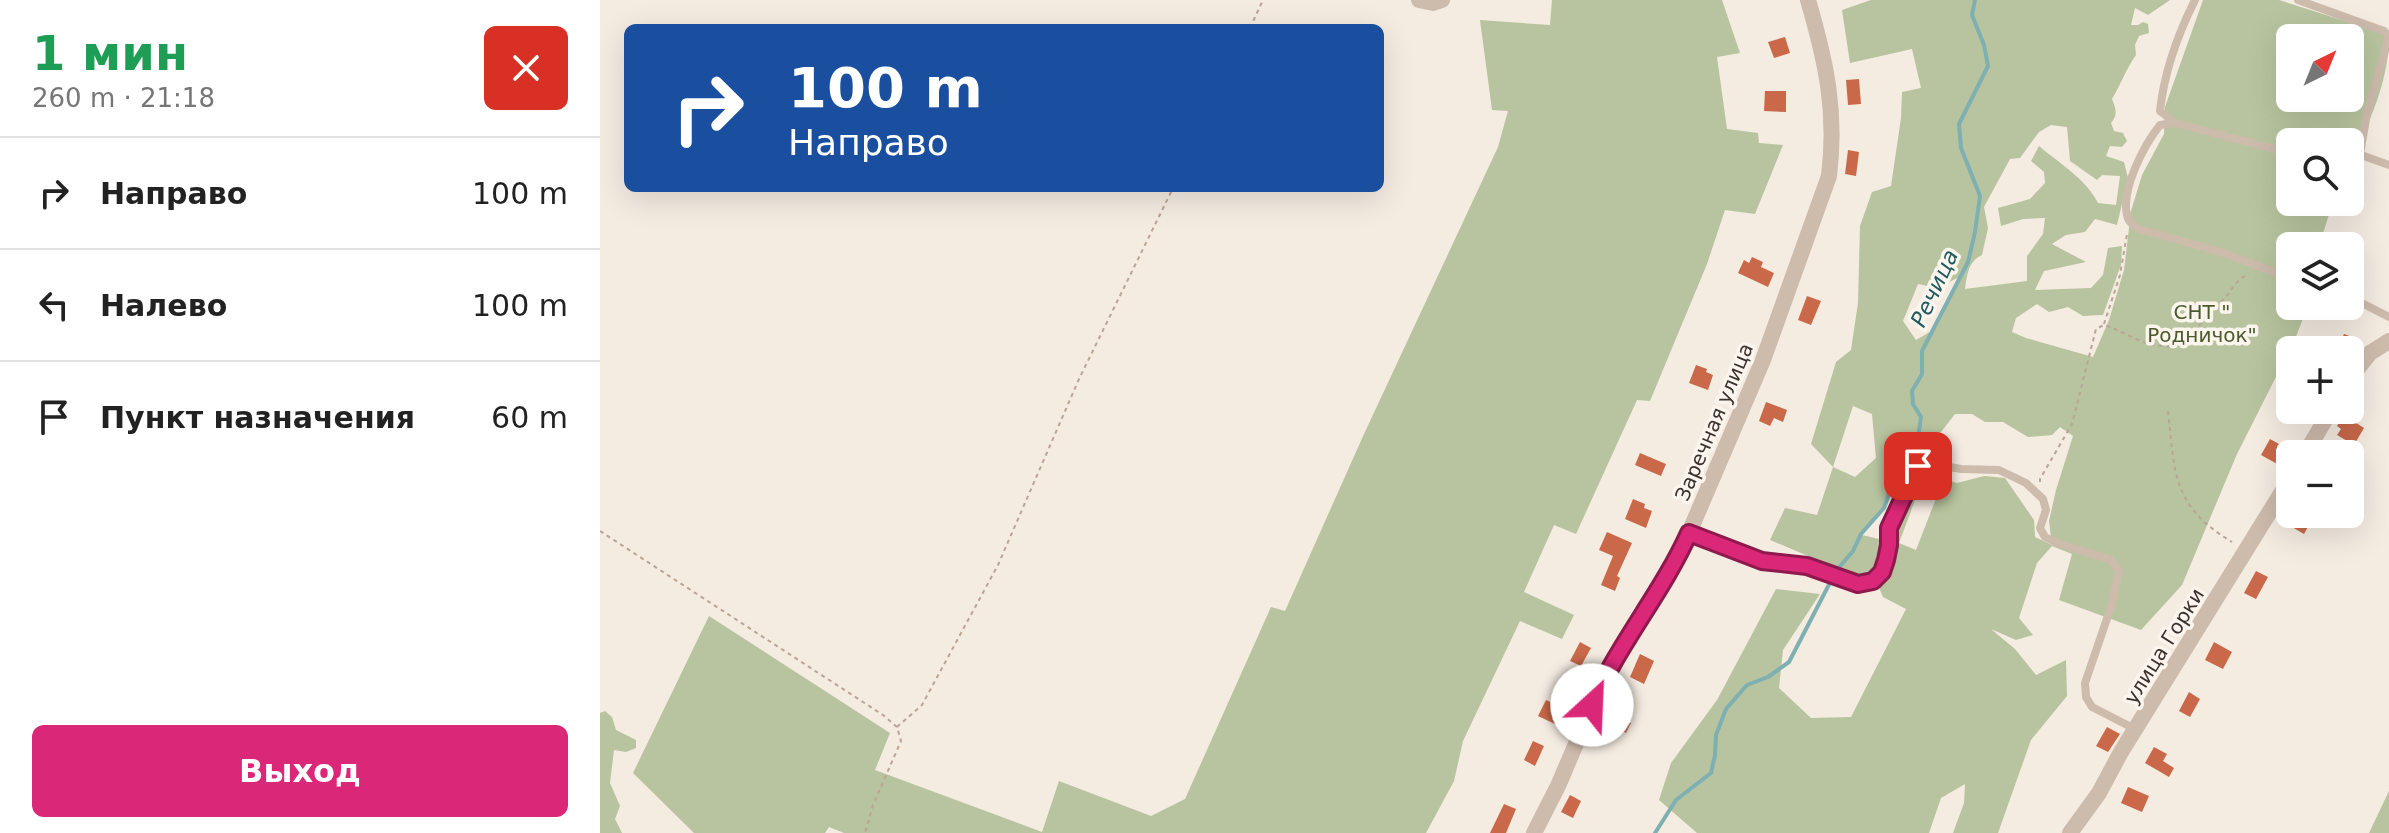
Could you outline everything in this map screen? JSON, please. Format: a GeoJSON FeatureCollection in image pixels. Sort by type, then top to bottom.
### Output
{"type":"FeatureCollection","features":[{"type":"Feature","properties":{"kind":"street"},"geometry":{"type":"LineString","coordinates":[[1419,0],[1433,3],[1442,0]]}},
{"type":"Feature","properties":{"kind":"street","name":"Заречная улица"},"geometry":{"type":"LineString","coordinates":[[1534,833],[1558,786],[1604,678],[1677,561],[1763,360],[1829,176],[1833,146],[1832,104],[1808,0]]}},
{"type":"Feature","properties":{"kind":"street"},"geometry":{"type":"LineString","coordinates":[[2364,360],[2389,341]]}},
{"type":"Feature","properties":{"kind":"street","name":"улица Горки"},"geometry":{"type":"LineString","coordinates":[[2070,833],[2099,793],[2276,502]]}},
{"type":"Feature","properties":{"kind":"lane"},"geometry":{"type":"LineString","coordinates":[[2175,123],[2160,111],[2162,93],[2182,26],[2195,0]]}},
{"type":"Feature","properties":{"kind":"lane"},"geometry":{"type":"LineString","coordinates":[[2298,0],[2384,31],[2389,37],[2364,131]]}},
{"type":"Feature","properties":{"kind":"lane"},"geometry":{"type":"LineString","coordinates":[[2276,149],[2175,123],[2160,125],[2148,140],[2136,167],[2126,213],[2135,227],[2221,252],[2276,272]]}},
{"type":"Feature","properties":{"kind":"lane"},"geometry":{"type":"LineString","coordinates":[[2364,156],[2389,165]]}},
{"type":"Feature","properties":{"kind":"lane"},"geometry":{"type":"LineString","coordinates":[[2364,304],[2389,317]]}},
{"type":"Feature","properties":{"kind":"lane"},"geometry":{"type":"LineString","coordinates":[[1689,533],[1762,561],[1807,566],[1858,584],[1873,581],[1882,572],[1889,545],[1889,528],[1918,466],[1932,464],[1999,470],[2026,483],[2043,499],[2046,510],[2040,528],[2045,537],[2111,560],[2119,571],[2112,604],[2085,683],[2086,697],[2092,707],[2136,730]]}},
{"type":"Feature","properties":{"kind":"path"},"geometry":{"type":"LineString","coordinates":[[1252,24],[1263,0]]}},
{"type":"Feature","properties":{"kind":"path"},"geometry":{"type":"LineString","coordinates":[[897,727],[922,705],[998,565],[1079,379],[1171,192]]}},
{"type":"Feature","properties":{"kind":"path"},"geometry":{"type":"LineString","coordinates":[[2104,325],[2120,275],[2128,231],[2135,227]]}},
{"type":"Feature","properties":{"kind":"path"},"geometry":{"type":"LineString","coordinates":[[2043,499],[2040,479],[2072,424],[2096,329],[2104,325],[2154,345],[2173,346],[2185,339],[2225,298],[2235,282],[2250,273],[2270,270]]}},
{"type":"Feature","properties":{"kind":"path"},"geometry":{"type":"LineString","coordinates":[[2168,411],[2179,490],[2198,518],[2246,551]]}},
{"type":"Feature","properties":{"kind":"path"},"geometry":{"type":"LineString","coordinates":[[600,531],[897,727],[901,741],[873,805],[865,833]]}},
{"type":"Feature","properties":{"kind":"green space"},"geometry":{"type":"Polygon","coordinates":[[[1552,0],[1722,0],[1740,53],[1717,57],[1727,129],[1758,133],[1759,143],[1783,145],[1755,214],[1725,210],[1707,264],[1650,401],[1637,400],[1576,534],[1554,525],[1524,592],[1574,615],[1562,639],[1520,621],[1463,741],[1454,781],[1426,833],[844,833],[829,827],[825,833],[694,833],[633,773],[709,616],[890,733],[875,770],[1042,832],[1059,781],[1151,816],[1185,799],[1271,607],[1285,611],[1498,147],[1508,111],[1492,110],[1480,20],[1550,25],[1552,0]]]}},
{"type":"Feature","properties":{"kind":"green space","name":"СНТ \" Родничок\""},"geometry":{"type":"Polygon","coordinates":[[[1871,0],[2170,0],[2148,15],[2135,8],[2131,25],[2148,24],[2149,33],[2139,36],[2135,45],[2136,55],[2112,99],[2116,112],[2111,123],[2114,131],[2123,133],[2127,141],[2122,147],[2110,146],[2106,156],[2124,162],[2128,178],[2117,225],[2095,219],[2085,232],[2066,235],[2052,244],[2086,262],[2044,271],[2035,290],[2091,288],[2103,275],[2108,248],[2122,246],[2121,265],[2103,315],[2083,316],[2068,307],[2049,312],[2037,304],[2016,318],[2012,332],[2093,357],[2109,320],[2124,270],[2131,211],[2142,175],[2164,134],[2165,107],[2203,0],[2279,0],[2354,24],[2276,24],[2276,112],[2364,112],[2364,27],[2389,35],[2382,85],[2364,131],[2364,128],[2276,128],[2276,216],[2329,216],[2323,232],[2276,232],[2276,320],[2302,320],[2296,336],[2276,336],[2276,377],[2237,454],[2182,585],[2141,630],[2059,600],[2072,554],[2052,546],[2037,563],[2019,618],[2033,635],[2016,640],[1991,629],[2015,649],[2036,675],[2066,660],[2067,696],[2031,740],[1998,833],[1953,833],[1964,803],[1965,784],[1941,798],[1929,833],[1697,833],[1659,800],[1671,763],[1717,700],[1776,589],[1820,594],[1783,650],[1779,688],[1811,718],[1851,717],[1906,609],[1883,597],[1875,578],[1858,577],[1770,540],[1785,508],[1817,515],[1833,467],[1811,444],[1836,362],[1851,350],[1858,303],[1860,226],[1872,192],[1891,186],[1902,92],[1921,88],[1912,49],[1850,63],[1842,10],[1871,0]],[[2051,125],[2039,132],[2020,158],[2010,159],[1984,207],[1988,228],[1982,255],[1971,265],[1965,289],[2027,281],[2027,256],[2043,234],[2045,218],[2023,219],[2001,226],[1998,208],[2030,199],[2045,183],[2044,172],[2031,161],[2039,146],[2080,179],[2098,203],[2116,205],[2120,176],[2102,175],[2097,180],[2070,161],[2067,127],[2051,125]],[[1959,277],[1938,288],[1918,284],[1903,321],[1916,340],[1935,329],[1959,277]],[[1853,406],[1833,467],[1855,477],[1876,458],[1872,414],[1853,406]],[[1955,414],[1941,432],[1925,437],[1899,494],[1890,491],[1884,508],[1862,535],[1879,539],[1888,549],[1886,534],[1908,491],[1917,495],[1899,543],[1916,550],[1937,496],[1911,485],[1920,471],[1957,483],[1984,476],[2005,478],[2034,520],[2035,537],[2052,545],[2049,521],[2073,436],[2060,427],[2052,435],[2028,437],[2003,422],[1985,422],[1972,414],[1955,414]]]}},
{"type":"Feature","properties":{"kind":"green space"},"geometry":{"type":"Polygon","coordinates":[[[605,711],[612,717],[616,730],[636,740],[636,748],[626,752],[614,750],[610,783],[620,806],[615,819],[622,833],[600,833],[600,713],[605,711]]]}},
{"type":"Feature","properties":{"kind":"green space"},"geometry":{"type":"Polygon","coordinates":[[[2389,791],[2389,833],[2369,833],[2389,791]]]}},
{"type":"Feature","properties":{"kind":"building"},"geometry":{"type":"Polygon","coordinates":[[[1785,37],[1790,53],[1774,58],[1768,42],[1785,37]]]}},
{"type":"Feature","properties":{"kind":"building"},"geometry":{"type":"Polygon","coordinates":[[[1859,79],[1861,104],[1848,105],[1846,80],[1859,79]]]}},
{"type":"Feature","properties":{"kind":"building"},"geometry":{"type":"Polygon","coordinates":[[[1765,91],[1786,91],[1786,112],[1764,111],[1765,91]]]}},
{"type":"Feature","properties":{"kind":"building"},"geometry":{"type":"Polygon","coordinates":[[[1848,150],[1859,152],[1856,176],[1845,174],[1848,150]]]}},
{"type":"Feature","properties":{"kind":"building"},"geometry":{"type":"Polygon","coordinates":[[[1752,257],[1763,262],[1761,267],[1774,273],[1768,287],[1738,273],[1744,260],[1749,263],[1752,257]]]}},
{"type":"Feature","properties":{"kind":"building"},"geometry":{"type":"Polygon","coordinates":[[[1807,296],[1821,301],[1811,325],[1798,320],[1807,296]]]}},
{"type":"Feature","properties":{"kind":"building"},"geometry":{"type":"Polygon","coordinates":[[[1696,365],[1713,375],[1708,390],[1689,383],[1696,365]]]}},
{"type":"Feature","properties":{"kind":"building"},"geometry":{"type":"Polygon","coordinates":[[[1766,402],[1787,410],[1783,422],[1774,418],[1770,426],[1759,421],[1766,402]]]}},
{"type":"Feature","properties":{"kind":"building"},"geometry":{"type":"Polygon","coordinates":[[[2358,424],[2364,428],[2357,440],[2346,440],[2337,435],[2341,429],[2337,426],[2358,424]]]}},
{"type":"Feature","properties":{"kind":"building"},"geometry":{"type":"Polygon","coordinates":[[[2270,439],[2276,442],[2276,463],[2261,455],[2270,439]]]}},
{"type":"Feature","properties":{"kind":"building"},"geometry":{"type":"Polygon","coordinates":[[[1640,453],[1666,464],[1661,476],[1635,465],[1640,453]]]}},
{"type":"Feature","properties":{"kind":"building"},"geometry":{"type":"Polygon","coordinates":[[[1633,499],[1652,511],[1646,528],[1625,519],[1633,499]]]}},
{"type":"Feature","properties":{"kind":"building"},"geometry":{"type":"Polygon","coordinates":[[[2294,528],[2307,528],[2304,534],[2294,528]]]}},
{"type":"Feature","properties":{"kind":"building"},"geometry":{"type":"Polygon","coordinates":[[[1607,532],[1632,543],[1617,576],[1620,578],[1615,591],[1601,585],[1613,556],[1599,550],[1607,532]]]}},
{"type":"Feature","properties":{"kind":"building"},"geometry":{"type":"Polygon","coordinates":[[[2256,571],[2268,577],[2256,599],[2244,593],[2256,571]]]}},
{"type":"Feature","properties":{"kind":"building"},"geometry":{"type":"Polygon","coordinates":[[[1580,642],[1591,648],[1581,666],[1570,661],[1580,642]]]}},
{"type":"Feature","properties":{"kind":"building"},"geometry":{"type":"Polygon","coordinates":[[[2214,642],[2232,652],[2223,669],[2205,660],[2214,642]]]}},
{"type":"Feature","properties":{"kind":"building"},"geometry":{"type":"Polygon","coordinates":[[[1640,654],[1654,661],[1644,684],[1630,677],[1640,654]]]}},
{"type":"Feature","properties":{"kind":"building"},"geometry":{"type":"Polygon","coordinates":[[[2141,671],[2154,677],[2146,690],[2135,685],[2141,671]]]}},
{"type":"Feature","properties":{"kind":"building"},"geometry":{"type":"Polygon","coordinates":[[[2189,692],[2200,699],[2190,717],[2179,711],[2189,692]]]}},
{"type":"Feature","properties":{"kind":"building"},"geometry":{"type":"Polygon","coordinates":[[[1546,700],[1563,708],[1555,724],[1538,716],[1546,700]]]}},
{"type":"Feature","properties":{"kind":"building"},"geometry":{"type":"Polygon","coordinates":[[[1613,715],[1631,723],[1626,733],[1609,725],[1613,715]]]}},
{"type":"Feature","properties":{"kind":"building"},"geometry":{"type":"Polygon","coordinates":[[[2107,727],[2120,734],[2108,752],[2096,746],[2107,727]]]}},
{"type":"Feature","properties":{"kind":"building"},"geometry":{"type":"Polygon","coordinates":[[[1533,741],[1544,746],[1535,766],[1524,760],[1533,741]]]}},
{"type":"Feature","properties":{"kind":"building"},"geometry":{"type":"Polygon","coordinates":[[[2154,747],[2167,754],[2163,761],[2174,768],[2169,777],[2145,763],[2154,747]]]}},
{"type":"Feature","properties":{"kind":"building"},"geometry":{"type":"Polygon","coordinates":[[[2128,787],[2149,796],[2142,812],[2121,803],[2128,787]]]}},
{"type":"Feature","properties":{"kind":"building"},"geometry":{"type":"Polygon","coordinates":[[[1570,795],[1581,801],[1573,818],[1561,812],[1570,795]]]}},
{"type":"Feature","properties":{"kind":"building"},"geometry":{"type":"Polygon","coordinates":[[[1504,804],[1516,809],[1506,833],[1490,833],[1504,804]]]}},
{"type":"Feature","properties":{"kind":"waterway","name":"Речица"},"geometry":{"type":"LineString","coordinates":[[1655,833],[1676,800],[1711,773],[1716,735],[1726,709],[1747,685],[1768,677],[1789,662],[1836,571],[1853,551],[1861,534],[1884,508],[1890,491],[1886,479],[1887,467],[1911,451],[1919,431],[1921,417],[1913,404],[1912,391],[1922,374],[1922,351],[1968,262],[1980,196],[1961,148],[1959,124],[1988,66],[1984,45],[1972,15],[1975,0]]}},
{"type":"Feature","properties":{"kind":"route"},"geometry":{"type":"LineString","coordinates":[[1592,705],[1604,678],[1677,561],[1689,533],[1762,561],[1807,566],[1858,584],[1873,581],[1882,572],[1889,545],[1889,528],[1918,466]]}}]}
